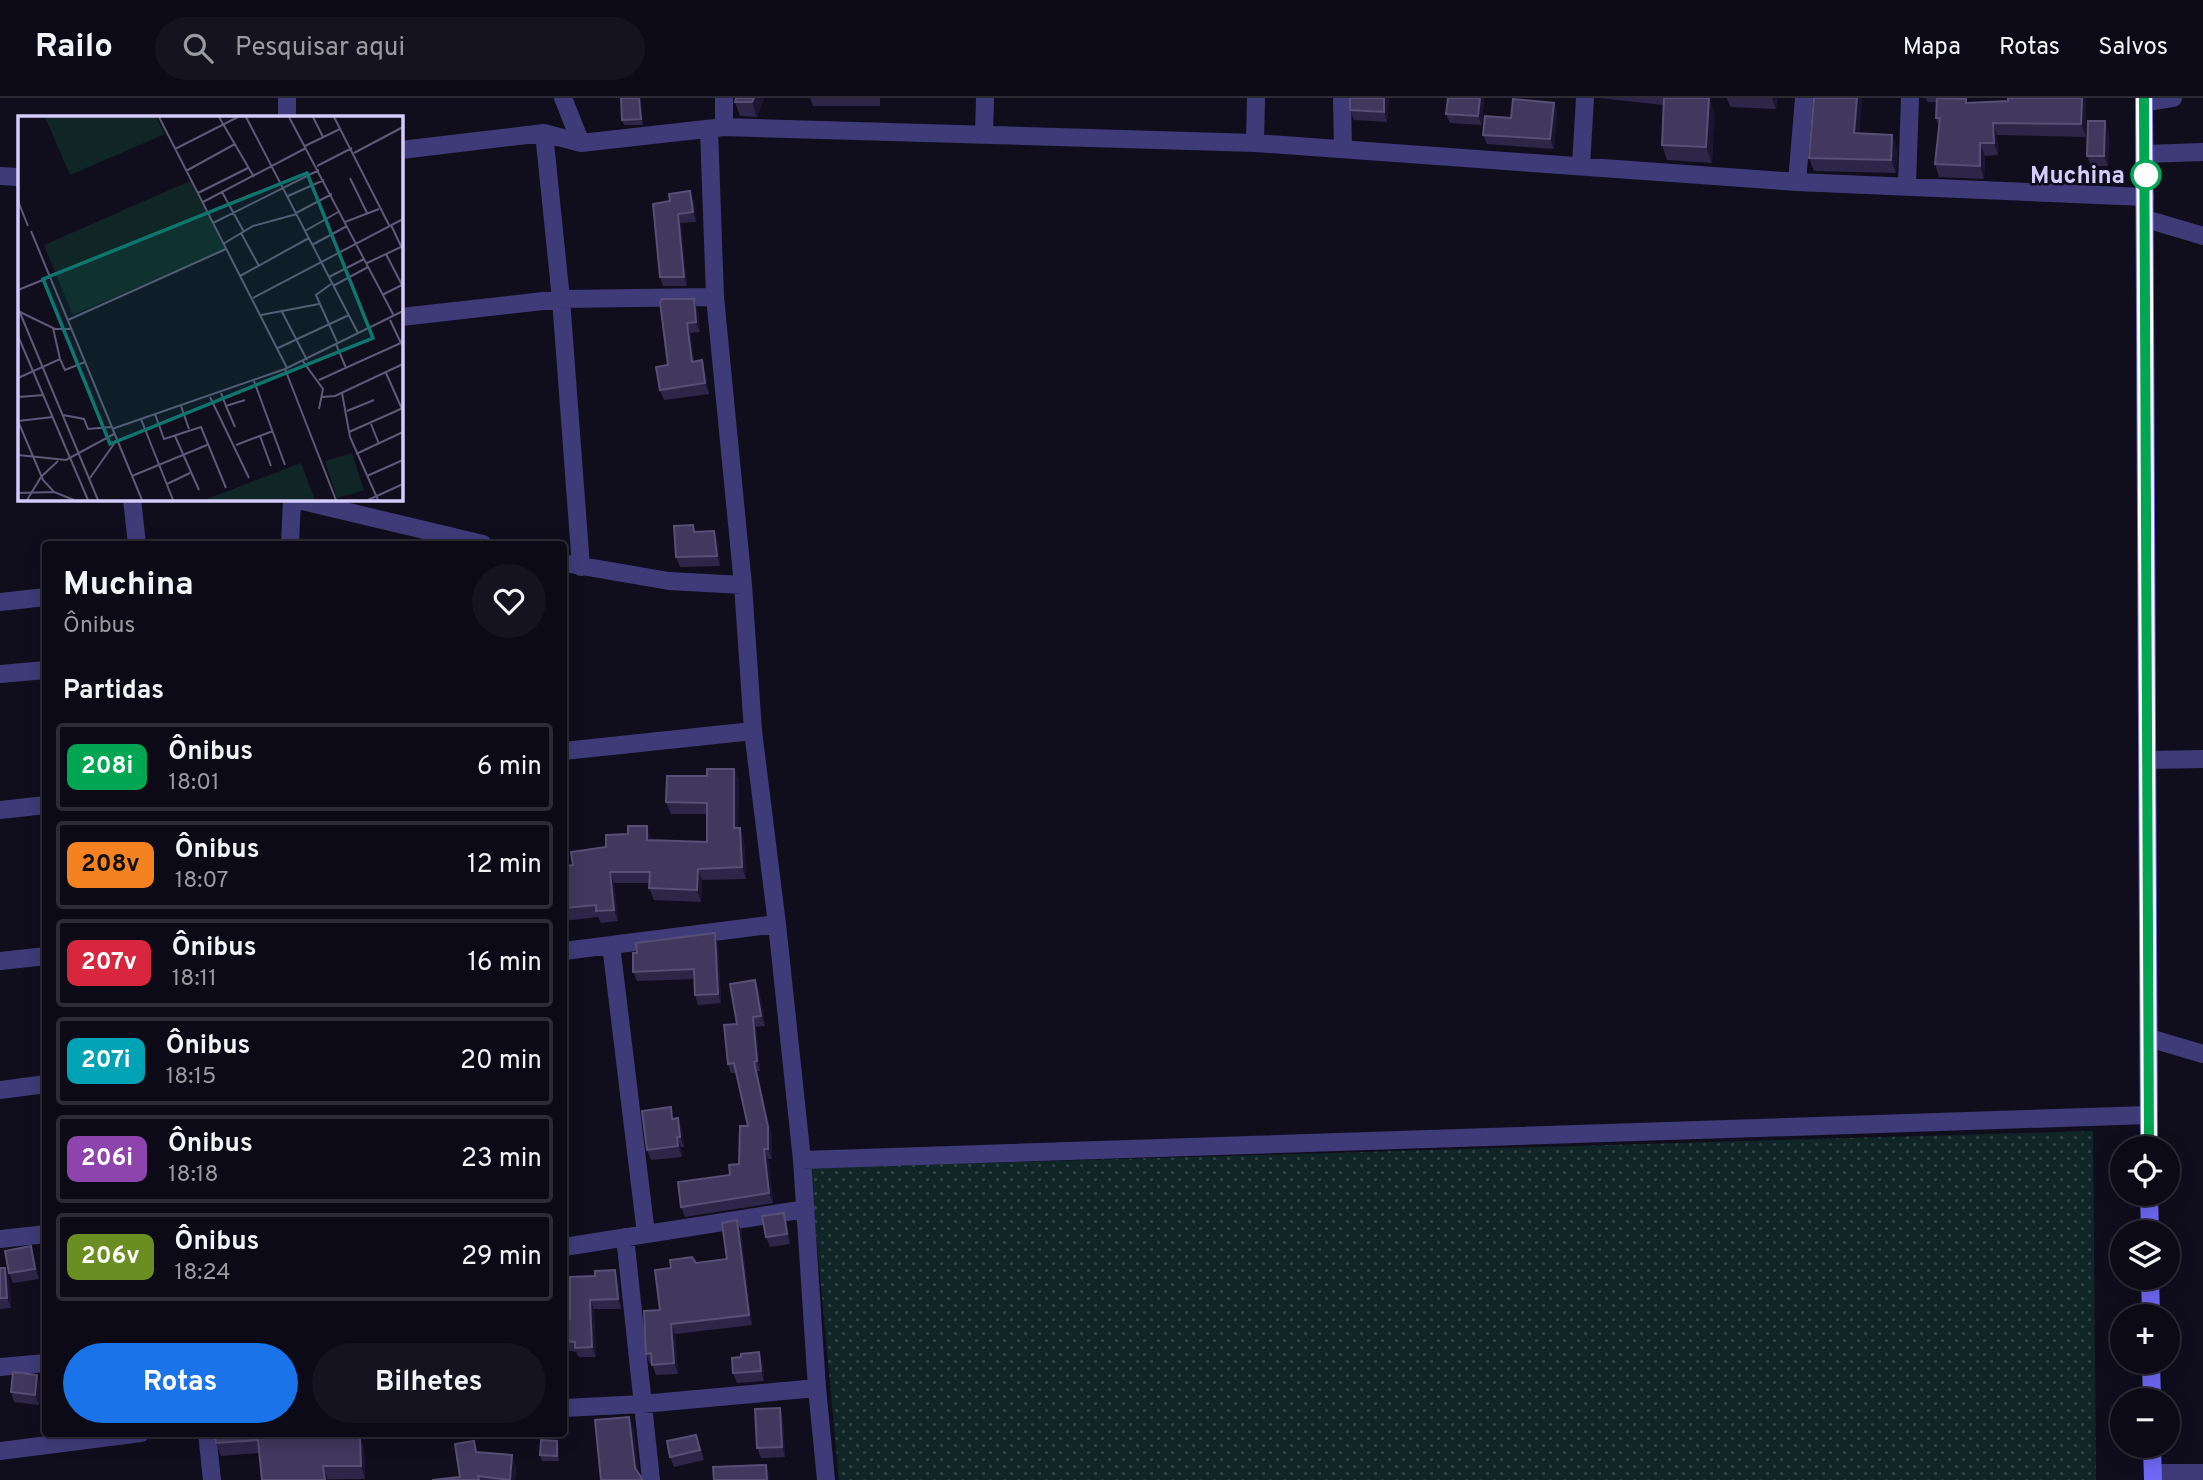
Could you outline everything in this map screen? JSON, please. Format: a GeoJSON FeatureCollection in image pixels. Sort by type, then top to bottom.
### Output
{"type":"FeatureCollection","features":[{"type":"Feature","properties":{"kind":"main road"},"geometry":{"type":"LineString","coordinates":[[2144,101],[2149,1136]]}},
{"type":"Feature","properties":{"kind":"main road"},"geometry":{"type":"LineString","coordinates":[[2152,1458],[2153,1476]]}},
{"type":"Feature","properties":{"kind":"street"},"geometry":{"type":"LineString","coordinates":[[287,98],[287,116]]}},
{"type":"Feature","properties":{"kind":"street"},"geometry":{"type":"LineString","coordinates":[[563,98],[581,143]]}},
{"type":"Feature","properties":{"kind":"street"},"geometry":{"type":"LineString","coordinates":[[724,98],[717,128],[715,297],[743,585],[753,732],[802,1160],[826,1480]]}},
{"type":"Feature","properties":{"kind":"street"},"geometry":{"type":"LineString","coordinates":[[984,134],[985,98]]}},
{"type":"Feature","properties":{"kind":"street"},"geometry":{"type":"LineString","coordinates":[[1255,143],[1256,98]]}},
{"type":"Feature","properties":{"kind":"street"},"geometry":{"type":"LineString","coordinates":[[1342,98],[1343,148]]}},
{"type":"Feature","properties":{"kind":"street"},"geometry":{"type":"LineString","coordinates":[[1581,166],[1586,98]]}},
{"type":"Feature","properties":{"kind":"street"},"geometry":{"type":"LineString","coordinates":[[1797,182],[1804,98]]}},
{"type":"Feature","properties":{"kind":"street"},"geometry":{"type":"LineString","coordinates":[[1907,185],[1910,98]]}},
{"type":"Feature","properties":{"kind":"street"},"geometry":{"type":"LineString","coordinates":[[2144,101],[2173,98]]}},
{"type":"Feature","properties":{"kind":"street"},"geometry":{"type":"LineString","coordinates":[[402,150],[544,133],[581,143],[717,128],[984,134],[1255,143],[1797,182],[2146,197]]}},
{"type":"Feature","properties":{"kind":"street"},"geometry":{"type":"LineString","coordinates":[[544,133],[561,299],[572,565],[669,580],[743,585]]}},
{"type":"Feature","properties":{"kind":"street"},"geometry":{"type":"LineString","coordinates":[[2146,154],[2203,152]]}},
{"type":"Feature","properties":{"kind":"street"},"geometry":{"type":"LineString","coordinates":[[0,176],[18,177]]}},
{"type":"Feature","properties":{"kind":"street"},"geometry":{"type":"LineString","coordinates":[[2146,219],[2203,236]]}},
{"type":"Feature","properties":{"kind":"street"},"geometry":{"type":"LineString","coordinates":[[402,317],[561,299],[715,297]]}},
{"type":"Feature","properties":{"kind":"street"},"geometry":{"type":"LineString","coordinates":[[132,500],[137,541]]}},
{"type":"Feature","properties":{"kind":"street"},"geometry":{"type":"LineString","coordinates":[[290,541],[293,500]]}},
{"type":"Feature","properties":{"kind":"street"},"geometry":{"type":"LineString","coordinates":[[297,500],[470,541]]}},
{"type":"Feature","properties":{"kind":"street"},"geometry":{"type":"LineString","coordinates":[[0,602],[42,597]]}},
{"type":"Feature","properties":{"kind":"street"},"geometry":{"type":"LineString","coordinates":[[0,674],[42,670]]}},
{"type":"Feature","properties":{"kind":"street"},"geometry":{"type":"LineString","coordinates":[[567,751],[753,732]]}},
{"type":"Feature","properties":{"kind":"street"},"geometry":{"type":"LineString","coordinates":[[2148,760],[2203,759]]}},
{"type":"Feature","properties":{"kind":"street"},"geometry":{"type":"LineString","coordinates":[[0,810],[42,805]]}},
{"type":"Feature","properties":{"kind":"street"},"geometry":{"type":"LineString","coordinates":[[567,951],[777,924]]}},
{"type":"Feature","properties":{"kind":"street"},"geometry":{"type":"LineString","coordinates":[[611,945],[646,1234]]}},
{"type":"Feature","properties":{"kind":"street"},"geometry":{"type":"LineString","coordinates":[[0,961],[42,956]]}},
{"type":"Feature","properties":{"kind":"street"},"geometry":{"type":"LineString","coordinates":[[2150,1038],[2203,1054]]}},
{"type":"Feature","properties":{"kind":"street"},"geometry":{"type":"LineString","coordinates":[[0,1090],[42,1085]]}},
{"type":"Feature","properties":{"kind":"street"},"geometry":{"type":"LineString","coordinates":[[802,1160],[2148,1115]]}},
{"type":"Feature","properties":{"kind":"street"},"geometry":{"type":"LineString","coordinates":[[567,1247],[806,1209]]}},
{"type":"Feature","properties":{"kind":"street"},"geometry":{"type":"LineString","coordinates":[[0,1239],[42,1234]]}},
{"type":"Feature","properties":{"kind":"street"},"geometry":{"type":"LineString","coordinates":[[625,1237],[651,1480]]}},
{"type":"Feature","properties":{"kind":"street"},"geometry":{"type":"LineString","coordinates":[[0,1367],[42,1363]]}},
{"type":"Feature","properties":{"kind":"street"},"geometry":{"type":"LineString","coordinates":[[567,1408],[642,1404],[817,1388]]}},
{"type":"Feature","properties":{"kind":"street"},"geometry":{"type":"LineString","coordinates":[[0,1451],[110,1437]]}},
{"type":"Feature","properties":{"kind":"street"},"geometry":{"type":"LineString","coordinates":[[208,1437],[212,1480]]}},
{"type":"Feature","properties":{"kind":"street"},"geometry":{"type":"LineString","coordinates":[[2153,1476],[2203,1473]]}},
{"type":"Feature","properties":{"kind":"green space"},"geometry":{"type":"Polygon","coordinates":[[[2093,1131],[2096,1480],[839,1480],[810,1168],[2093,1131]]]}},
{"type":"Feature","properties":{"kind":"building"},"geometry":{"type":"Polygon","coordinates":[[[621,98],[639,98],[641,119],[622,120],[621,98]]]}},
{"type":"Feature","properties":{"kind":"building"},"geometry":{"type":"Polygon","coordinates":[[[736,98],[754,98],[752,102],[735,102],[736,98]]]}},
{"type":"Feature","properties":{"kind":"building"},"geometry":{"type":"Polygon","coordinates":[[[1350,98],[1384,98],[1384,112],[1350,110],[1350,98]]]}},
{"type":"Feature","properties":{"kind":"building"},"geometry":{"type":"Polygon","coordinates":[[[1448,98],[1480,98],[1478,116],[1446,114],[1448,98]]]}},
{"type":"Feature","properties":{"kind":"building"},"geometry":{"type":"Polygon","coordinates":[[[1664,98],[1709,98],[1706,147],[1662,145],[1664,98]]]}},
{"type":"Feature","properties":{"kind":"building"},"geometry":{"type":"Polygon","coordinates":[[[1814,98],[1857,98],[1854,133],[1892,135],[1891,160],[1809,158],[1814,98]]]}},
{"type":"Feature","properties":{"kind":"building"},"geometry":{"type":"Polygon","coordinates":[[[1937,98],[1966,99],[1966,103],[2008,101],[2008,98],[2082,98],[2081,124],[1993,123],[1994,143],[1980,143],[1980,166],[1935,164],[1940,118],[1936,118],[1937,98]]]}},
{"type":"Feature","properties":{"kind":"building"},"geometry":{"type":"Polygon","coordinates":[[[1513,99],[1554,103],[1550,139],[1483,135],[1485,116],[1511,118],[1513,99]]]}},
{"type":"Feature","properties":{"kind":"building"},"geometry":{"type":"Polygon","coordinates":[[[2088,121],[2105,121],[2104,156],[2087,156],[2088,121]]]}},
{"type":"Feature","properties":{"kind":"building"},"geometry":{"type":"Polygon","coordinates":[[[690,191],[693,212],[678,214],[684,277],[660,277],[653,204],[670,201],[669,194],[690,191]]]}},
{"type":"Feature","properties":{"kind":"building"},"geometry":{"type":"Polygon","coordinates":[[[662,299],[694,299],[696,322],[687,323],[692,362],[702,360],[705,383],[660,390],[656,367],[668,365],[660,302],[662,299]]]}},
{"type":"Feature","properties":{"kind":"building"},"geometry":{"type":"Polygon","coordinates":[[[693,525],[694,532],[714,531],[717,556],[676,557],[674,526],[693,525]]]}},
{"type":"Feature","properties":{"kind":"building"},"geometry":{"type":"Polygon","coordinates":[[[707,769],[734,769],[734,828],[740,828],[742,867],[698,869],[697,890],[649,888],[650,872],[610,872],[614,910],[596,911],[596,905],[567,908],[567,866],[573,865],[571,852],[606,847],[606,835],[628,834],[628,826],[647,826],[647,840],[707,842],[707,803],[666,802],[667,776],[707,776],[707,769]]]}},
{"type":"Feature","properties":{"kind":"building"},"geometry":{"type":"Polygon","coordinates":[[[715,933],[718,994],[695,995],[694,969],[633,972],[636,943],[715,933]]]}},
{"type":"Feature","properties":{"kind":"building"},"geometry":{"type":"Polygon","coordinates":[[[755,980],[761,1016],[753,1017],[757,1061],[754,1062],[768,1127],[768,1149],[764,1149],[769,1193],[681,1207],[678,1182],[730,1175],[729,1165],[739,1164],[740,1126],[748,1126],[734,1063],[728,1064],[724,1025],[737,1024],[730,984],[755,980]]]}},
{"type":"Feature","properties":{"kind":"building"},"geometry":{"type":"Polygon","coordinates":[[[671,1107],[672,1119],[678,1118],[678,1146],[647,1150],[642,1111],[671,1107]]]}},
{"type":"Feature","properties":{"kind":"building"},"geometry":{"type":"Polygon","coordinates":[[[784,1213],[787,1234],[766,1237],[762,1216],[784,1213]]]}},
{"type":"Feature","properties":{"kind":"building"},"geometry":{"type":"Polygon","coordinates":[[[737,1220],[749,1315],[671,1324],[674,1363],[652,1365],[651,1353],[646,1354],[644,1311],[660,1310],[655,1270],[671,1268],[670,1260],[692,1257],[696,1263],[727,1259],[722,1223],[737,1220]]]}},
{"type":"Feature","properties":{"kind":"building"},"geometry":{"type":"Polygon","coordinates":[[[31,1246],[35,1269],[9,1273],[5,1251],[31,1246]]]}},
{"type":"Feature","properties":{"kind":"building"},"geometry":{"type":"Polygon","coordinates":[[[0,1268],[5,1268],[7,1298],[0,1298],[0,1268]]]}},
{"type":"Feature","properties":{"kind":"building"},"geometry":{"type":"Polygon","coordinates":[[[615,1270],[618,1299],[590,1300],[592,1347],[575,1348],[575,1342],[567,1341],[570,1277],[595,1276],[595,1271],[615,1270]]]}},
{"type":"Feature","properties":{"kind":"building"},"geometry":{"type":"Polygon","coordinates":[[[759,1352],[761,1371],[733,1373],[732,1358],[759,1352]]]}},
{"type":"Feature","properties":{"kind":"building"},"geometry":{"type":"Polygon","coordinates":[[[13,1372],[37,1375],[35,1395],[11,1392],[13,1372]]]}},
{"type":"Feature","properties":{"kind":"building"},"geometry":{"type":"Polygon","coordinates":[[[780,1408],[782,1447],[757,1448],[755,1409],[780,1408]]]}},
{"type":"Feature","properties":{"kind":"building"},"geometry":{"type":"Polygon","coordinates":[[[629,1417],[635,1468],[642,1480],[601,1480],[595,1420],[629,1417]]]}},
{"type":"Feature","properties":{"kind":"building"},"geometry":{"type":"Polygon","coordinates":[[[696,1435],[700,1450],[670,1457],[667,1441],[696,1435]]]}},
{"type":"Feature","properties":{"kind":"building"},"geometry":{"type":"Polygon","coordinates":[[[215,1437],[360,1437],[361,1466],[323,1466],[325,1480],[262,1480],[258,1440],[216,1443],[215,1437]]]}},
{"type":"Feature","properties":{"kind":"building"},"geometry":{"type":"Polygon","coordinates":[[[541,1440],[557,1441],[557,1456],[540,1455],[541,1440]]]}},
{"type":"Feature","properties":{"kind":"building"},"geometry":{"type":"Polygon","coordinates":[[[474,1441],[476,1452],[512,1455],[510,1480],[478,1476],[479,1480],[432,1480],[460,1477],[455,1444],[474,1441]]]}},
{"type":"Feature","properties":{"kind":"building"},"geometry":{"type":"Polygon","coordinates":[[[766,1465],[767,1480],[714,1480],[713,1467],[766,1465]]]}},
{"type":"Feature","properties":{"kind":"bus line","name":"208i"},"geometry":{"type":"LineString","coordinates":[[2144,98],[2149,1136]]}},
{"type":"Feature","properties":{"kind":"place","name":"Muchina"},"geometry":{"type":"Point","coordinates":[2146,175]}}]}
